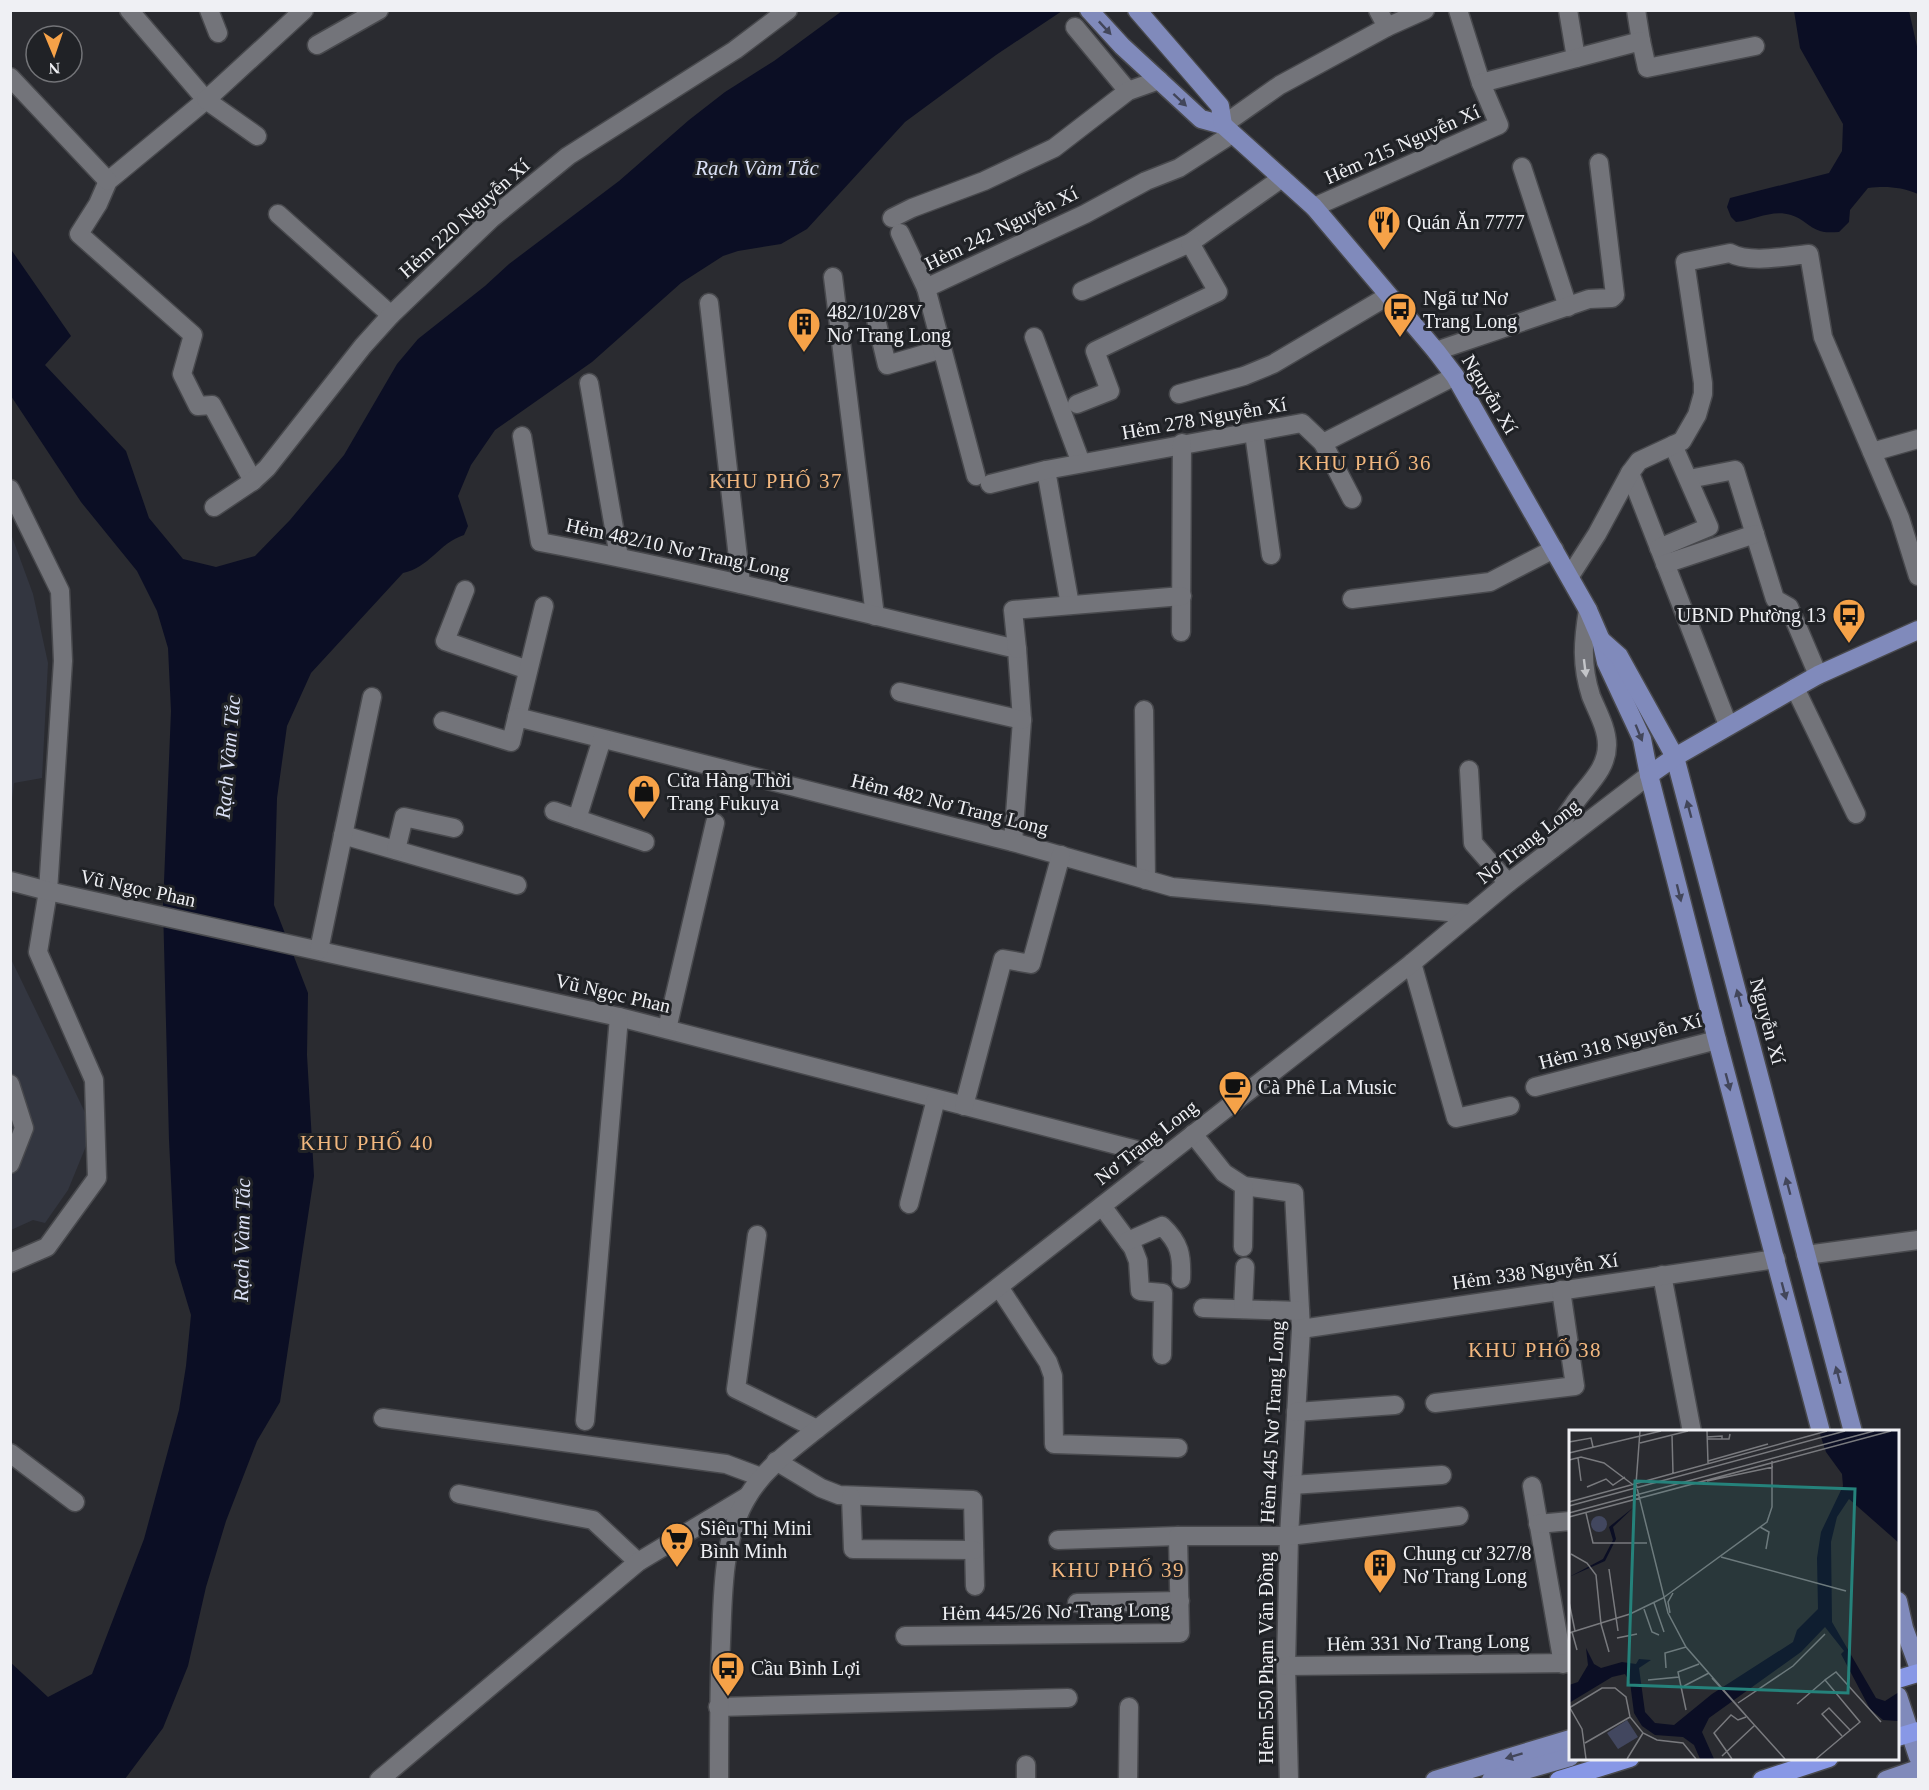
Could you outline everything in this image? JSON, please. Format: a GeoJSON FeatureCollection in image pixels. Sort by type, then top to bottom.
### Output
{"type":"FeatureCollection","features":[{"type":"Feature","properties":{"kind":"highway"},"geometry":{"type":"LineString","coordinates":[[1899,1679],[1918,1672]]}},
{"type":"Feature","properties":{"kind":"highway"},"geometry":{"type":"LineString","coordinates":[[1559,1779],[1623,1760]]}},
{"type":"Feature","properties":{"kind":"highway"},"geometry":{"type":"LineString","coordinates":[[1762,1779],[1823,1760]]}},
{"type":"Feature","properties":{"kind":"main road","name":"Nguyễn Xí"},"geometry":{"type":"LineString","coordinates":[[1089,10],[1122,46],[1201,119],[1228,129],[1314,207],[1436,351],[1455,376],[1588,610],[1602,640],[1606,662],[1642,739],[1649,776],[1717,1040],[1821,1430]]}},
{"type":"Feature","properties":{"kind":"main road","name":"Nguyễn Xí"},"geometry":{"type":"LineString","coordinates":[[1137,10],[1220,106],[1228,129]]}},
{"type":"Feature","properties":{"kind":"main road","name":"Nơ Trang Long"},"geometry":{"type":"LineString","coordinates":[[1649,776],[1675,757],[1728,725],[1818,675],[1918,630]]}},
{"type":"Feature","properties":{"kind":"main road","name":"Nguyễn Xí"},"geometry":{"type":"LineString","coordinates":[[1602,640],[1620,656],[1675,757],[1852,1430]]}},
{"type":"Feature","properties":{"kind":"main road"},"geometry":{"type":"LineString","coordinates":[[1899,1604],[1918,1666]]}},
{"type":"Feature","properties":{"kind":"main road"},"geometry":{"type":"LineString","coordinates":[[1899,1699],[1918,1757]]}},
{"type":"Feature","properties":{"kind":"main road"},"geometry":{"type":"LineString","coordinates":[[1436,1779],[1569,1739]]}},
{"type":"Feature","properties":{"kind":"main road"},"geometry":{"type":"LineString","coordinates":[[1491,1779],[1569,1758]]}},
{"type":"Feature","properties":{"kind":"main road"},"geometry":{"type":"LineString","coordinates":[[1886,1779],[1918,1769]]}},
{"type":"Feature","properties":{"kind":"street"},"geometry":{"type":"LineString","coordinates":[[129,10],[206,100],[257,136]]}},
{"type":"Feature","properties":{"kind":"street"},"geometry":{"type":"LineString","coordinates":[[209,10],[218,33]]}},
{"type":"Feature","properties":{"kind":"street"},"geometry":{"type":"LineString","coordinates":[[253,481],[212,405],[198,406],[183,374],[193,335],[79,234],[98,204],[108,181],[206,100],[304,10]]}},
{"type":"Feature","properties":{"kind":"street"},"geometry":{"type":"LineString","coordinates":[[317,45],[379,10]]}},
{"type":"Feature","properties":{"kind":"street","name":"Hẻm 220 Nguyễn Xí"},"geometry":{"type":"LineString","coordinates":[[214,507],[253,481],[267,468],[333,381],[391,315],[492,218],[568,156],[735,50],[788,10]]}},
{"type":"Feature","properties":{"kind":"street","name":"Hẻm 242 Nguyễn Xí"},"geometry":{"type":"LineString","coordinates":[[983,480],[942,350],[926,288],[1085,214],[1146,181],[1179,168],[1280,85],[1383,19],[1425,10]]}},
{"type":"Feature","properties":{"kind":"street","name":"Hẻm 215 Nguyễn Xí"},"geometry":{"type":"LineString","coordinates":[[1314,207],[1499,125],[1481,83],[1458,10]]}},
{"type":"Feature","properties":{"kind":"street"},"geometry":{"type":"LineString","coordinates":[[1568,10],[1576,58]]}},
{"type":"Feature","properties":{"kind":"street"},"geometry":{"type":"LineString","coordinates":[[1636,10],[1647,68],[1755,46]]}},
{"type":"Feature","properties":{"kind":"street"},"geometry":{"type":"LineString","coordinates":[[1074,27],[1128,91]]}},
{"type":"Feature","properties":{"kind":"street","name":"Hẻm 215 Nguyễn Xí"},"geometry":{"type":"LineString","coordinates":[[1481,83],[1641,41]]}},
{"type":"Feature","properties":{"kind":"street"},"geometry":{"type":"LineString","coordinates":[[10,77],[108,181]]}},
{"type":"Feature","properties":{"kind":"street"},"geometry":{"type":"LineString","coordinates":[[926,288],[896,225],[1054,148],[1128,91],[1159,80]]}},
{"type":"Feature","properties":{"kind":"street"},"geometry":{"type":"LineString","coordinates":[[1436,351],[1589,299],[1612,298],[1616,295],[1599,163]]}},
{"type":"Feature","properties":{"kind":"street"},"geometry":{"type":"LineString","coordinates":[[1522,167],[1568,307]]}},
{"type":"Feature","properties":{"kind":"street"},"geometry":{"type":"LineString","coordinates":[[1082,291],[1190,243],[1282,178]]}},
{"type":"Feature","properties":{"kind":"street"},"geometry":{"type":"LineString","coordinates":[[278,214],[391,315]]}},
{"type":"Feature","properties":{"kind":"street"},"geometry":{"type":"LineString","coordinates":[[1077,404],[1110,391],[1095,351],[1218,292],[1190,243]]}},
{"type":"Feature","properties":{"kind":"street"},"geometry":{"type":"LineString","coordinates":[[1570,576],[1639,461],[1682,441],[1697,415],[1703,394],[1685,262],[1730,253],[1748,259],[1809,254],[1823,337],[1900,518],[1918,576]]}},
{"type":"Feature","properties":{"kind":"street"},"geometry":{"type":"LineString","coordinates":[[833,276],[875,616]]}},
{"type":"Feature","properties":{"kind":"street"},"geometry":{"type":"LineString","coordinates":[[1179,394],[1244,376],[1273,364],[1388,296]]}},
{"type":"Feature","properties":{"kind":"street"},"geometry":{"type":"LineString","coordinates":[[709,303],[741,584]]}},
{"type":"Feature","properties":{"kind":"street"},"geometry":{"type":"LineString","coordinates":[[875,315],[887,364],[942,350]]}},
{"type":"Feature","properties":{"kind":"street"},"geometry":{"type":"LineString","coordinates":[[1034,337],[1081,463]]}},
{"type":"Feature","properties":{"kind":"street"},"geometry":{"type":"LineString","coordinates":[[1352,498],[1323,443],[1455,376]]}},
{"type":"Feature","properties":{"kind":"street"},"geometry":{"type":"LineString","coordinates":[[589,383],[619,557]]}},
{"type":"Feature","properties":{"kind":"street","name":"Hẻm 278 Nguyễn Xí"},"geometry":{"type":"LineString","coordinates":[[983,480],[1302,423],[1323,443]]}},
{"type":"Feature","properties":{"kind":"street"},"geometry":{"type":"LineString","coordinates":[[1254,433],[1271,555]]}},
{"type":"Feature","properties":{"kind":"street","name":"Hẻm 482/10 Nơ Trang Long"},"geometry":{"type":"LineString","coordinates":[[522,436],[540,542],[741,584],[1017,649]]}},
{"type":"Feature","properties":{"kind":"street"},"geometry":{"type":"LineString","coordinates":[[1872,452],[1918,439]]}},
{"type":"Feature","properties":{"kind":"street"},"geometry":{"type":"LineString","coordinates":[[1181,632],[1182,443]]}},
{"type":"Feature","properties":{"kind":"street"},"geometry":{"type":"LineString","coordinates":[[1662,556],[1709,527],[1673,445]]}},
{"type":"Feature","properties":{"kind":"street"},"geometry":{"type":"LineString","coordinates":[[1046,470],[1070,605]]}},
{"type":"Feature","properties":{"kind":"street"},"geometry":{"type":"LineString","coordinates":[[1689,479],[1736,470],[1775,599],[1790,606],[1818,675]]}},
{"type":"Feature","properties":{"kind":"street"},"geometry":{"type":"LineString","coordinates":[[1630,473],[1728,725]]}},
{"type":"Feature","properties":{"kind":"street"},"geometry":{"type":"LineString","coordinates":[[10,489],[60,591],[63,661],[48,891],[38,952],[94,1080],[97,1178],[47,1247],[10,1263]]}},
{"type":"Feature","properties":{"kind":"street"},"geometry":{"type":"LineString","coordinates":[[1662,556],[1755,534]]}},
{"type":"Feature","properties":{"kind":"street"},"geometry":{"type":"LineString","coordinates":[[1352,599],[1490,582],[1554,549]]}},
{"type":"Feature","properties":{"kind":"street"},"geometry":{"type":"LineString","coordinates":[[465,590],[445,641],[528,670]]}},
{"type":"Feature","properties":{"kind":"street"},"geometry":{"type":"LineString","coordinates":[[1013,842],[1022,720],[1013,610],[1182,596]]}},
{"type":"Feature","properties":{"kind":"street"},"geometry":{"type":"LineString","coordinates":[[443,721],[511,742],[544,606]]}},
{"type":"Feature","properties":{"kind":"street"},"geometry":{"type":"LineString","coordinates":[[1552,849],[1558,829],[1574,803],[1605,763],[1607,744],[1605,731],[1584,672],[1583,640],[1588,610]]}},
{"type":"Feature","properties":{"kind":"street"},"geometry":{"type":"LineString","coordinates":[[1795,688],[1856,814]]}},
{"type":"Feature","properties":{"kind":"street"},"geometry":{"type":"LineString","coordinates":[[900,692],[1022,720]]}},
{"type":"Feature","properties":{"kind":"street"},"geometry":{"type":"LineString","coordinates":[[319,950],[372,697]]}},
{"type":"Feature","properties":{"kind":"street"},"geometry":{"type":"LineString","coordinates":[[1144,710],[1146,880]]}},
{"type":"Feature","properties":{"kind":"street","name":"Hẻm 482 Nơ Trang Long"},"geometry":{"type":"LineString","coordinates":[[517,717],[1013,842],[1172,887],[1471,914]]}},
{"type":"Feature","properties":{"kind":"street"},"geometry":{"type":"LineString","coordinates":[[577,819],[602,739]]}},
{"type":"Feature","properties":{"kind":"street"},"geometry":{"type":"LineString","coordinates":[[1469,770],[1473,843],[1508,883]]}},
{"type":"Feature","properties":{"kind":"street","name":"Nơ Trang Long"},"geometry":{"type":"LineString","coordinates":[[719,1779],[718,1707],[725,1573],[736,1519],[761,1477],[776,1461],[1412,963],[1508,883],[1649,776]]}},
{"type":"Feature","properties":{"kind":"street"},"geometry":{"type":"LineString","coordinates":[[554,812],[645,842]]}},
{"type":"Feature","properties":{"kind":"street"},"geometry":{"type":"LineString","coordinates":[[396,850],[404,817],[454,828]]}},
{"type":"Feature","properties":{"kind":"street"},"geometry":{"type":"LineString","coordinates":[[667,1029],[716,823]]}},
{"type":"Feature","properties":{"kind":"street"},"geometry":{"type":"LineString","coordinates":[[343,835],[517,885]]}},
{"type":"Feature","properties":{"kind":"street"},"geometry":{"type":"LineString","coordinates":[[964,1106],[1003,959],[1031,964],[1061,855]]}},
{"type":"Feature","properties":{"kind":"street","name":"Vũ Ngọc Phan"},"geometry":{"type":"LineString","coordinates":[[10,881],[619,1017],[1164,1157]]}},
{"type":"Feature","properties":{"kind":"street"},"geometry":{"type":"LineString","coordinates":[[1412,963],[1456,1118],[1509,1106]]}},
{"type":"Feature","properties":{"kind":"street"},"geometry":{"type":"LineString","coordinates":[[585,1421],[619,1017]]}},
{"type":"Feature","properties":{"kind":"street","name":"Hẻm 318 Nguyễn Xí"},"geometry":{"type":"LineString","coordinates":[[1535,1087],[1717,1040]]}},
{"type":"Feature","properties":{"kind":"street"},"geometry":{"type":"LineString","coordinates":[[10,1083],[24,1128],[10,1164]]}},
{"type":"Feature","properties":{"kind":"street"},"geometry":{"type":"LineString","coordinates":[[909,1204],[936,1099]]}},
{"type":"Feature","properties":{"kind":"street","name":"Hẻm 445 Nơ Trang Long"},"geometry":{"type":"LineString","coordinates":[[1193,1134],[1224,1173],[1244,1186],[1294,1193],[1300,1320],[1289,1536]]}},
{"type":"Feature","properties":{"kind":"street"},"geometry":{"type":"LineString","coordinates":[[1243,1247],[1244,1186]]}},
{"type":"Feature","properties":{"kind":"street"},"geometry":{"type":"LineString","coordinates":[[1102,1206],[1133,1248],[1138,1261],[1140,1291],[1162,1293],[1161,1355]]}},
{"type":"Feature","properties":{"kind":"street"},"geometry":{"type":"LineString","coordinates":[[1128,1241],[1162,1226],[1177,1245],[1182,1256],[1181,1279]]}},
{"type":"Feature","properties":{"kind":"street"},"geometry":{"type":"LineString","coordinates":[[757,1236],[736,1389],[817,1429]]}},
{"type":"Feature","properties":{"kind":"street"},"geometry":{"type":"LineString","coordinates":[[1806,1255],[1918,1240]]}},
{"type":"Feature","properties":{"kind":"street","name":"Hẻm 338 Nguyễn Xí"},"geometry":{"type":"LineString","coordinates":[[1300,1320],[1561,1290],[1776,1259]]}},
{"type":"Feature","properties":{"kind":"street"},"geometry":{"type":"LineString","coordinates":[[1243,1309],[1245,1267]]}},
{"type":"Feature","properties":{"kind":"street"},"geometry":{"type":"LineString","coordinates":[[1662,1275],[1692,1430]]}},
{"type":"Feature","properties":{"kind":"street"},"geometry":{"type":"LineString","coordinates":[[999,1287],[1048,1362],[1053,1376],[1054,1444],[1178,1448]]}},
{"type":"Feature","properties":{"kind":"street"},"geometry":{"type":"LineString","coordinates":[[1435,1403],[1575,1386],[1561,1290]]}},
{"type":"Feature","properties":{"kind":"street","name":"Hẻm 445 Nơ Trang Long"},"geometry":{"type":"LineString","coordinates":[[1203,1308],[1243,1309],[1300,1320]]}},
{"type":"Feature","properties":{"kind":"street"},"geometry":{"type":"LineString","coordinates":[[1296,1412],[1395,1405]]}},
{"type":"Feature","properties":{"kind":"street"},"geometry":{"type":"LineString","coordinates":[[383,1418],[726,1464],[761,1477]]}},
{"type":"Feature","properties":{"kind":"street"},"geometry":{"type":"LineString","coordinates":[[10,1453],[75,1502]]}},
{"type":"Feature","properties":{"kind":"street"},"geometry":{"type":"LineString","coordinates":[[776,1461],[829,1493],[851,1497],[973,1500],[975,1586]]}},
{"type":"Feature","properties":{"kind":"street"},"geometry":{"type":"LineString","coordinates":[[1292,1485],[1442,1475]]}},
{"type":"Feature","properties":{"kind":"street"},"geometry":{"type":"LineString","coordinates":[[1532,1486],[1567,1664]]}},
{"type":"Feature","properties":{"kind":"street"},"geometry":{"type":"LineString","coordinates":[[459,1494],[592,1520],[638,1562]]}},
{"type":"Feature","properties":{"kind":"street"},"geometry":{"type":"LineString","coordinates":[[379,1779],[638,1562],[748,1497]]}},
{"type":"Feature","properties":{"kind":"street"},"geometry":{"type":"LineString","coordinates":[[851,1497],[852,1549],[974,1550]]}},
{"type":"Feature","properties":{"kind":"street"},"geometry":{"type":"LineString","coordinates":[[1058,1540],[1178,1536],[1289,1536],[1459,1516]]}},
{"type":"Feature","properties":{"kind":"street"},"geometry":{"type":"LineString","coordinates":[[1538,1524],[1569,1521]]}},
{"type":"Feature","properties":{"kind":"street","name":"Hẻm 445/26 Nơ Trang Long"},"geometry":{"type":"LineString","coordinates":[[905,1636],[1180,1633],[1178,1536]]}},
{"type":"Feature","properties":{"kind":"street","name":"Hẻm 550 Phạm Văn Đồng"},"geometry":{"type":"LineString","coordinates":[[1289,1536],[1286,1666],[1289,1779]]}},
{"type":"Feature","properties":{"kind":"street"},"geometry":{"type":"LineString","coordinates":[[1077,1603],[1180,1601]]}},
{"type":"Feature","properties":{"kind":"street","name":"Hẻm 331 Nơ Trang Long"},"geometry":{"type":"LineString","coordinates":[[1286,1666],[1567,1664]]}},
{"type":"Feature","properties":{"kind":"street"},"geometry":{"type":"LineString","coordinates":[[718,1707],[1068,1698]]}},
{"type":"Feature","properties":{"kind":"street"},"geometry":{"type":"LineString","coordinates":[[1128,1779],[1129,1707]]}},
{"type":"Feature","properties":{"kind":"shaded area"},"geometry":{"type":"Polygon","coordinates":[[[11,534],[33,594],[48,663],[42,778],[14,783],[11,808],[11,534]]]}},
{"type":"Feature","properties":{"kind":"shaded area"},"geometry":{"type":"Polygon","coordinates":[[[10,957],[93,1129],[68,1190],[45,1223],[33,1220],[11,1230],[10,957]]]}},
{"type":"Feature","properties":{"kind":"water","name":"Rạch Vàm Tắc"},"geometry":{"type":"Polygon","coordinates":[[[842,11],[1062,11],[996,55],[905,122],[807,229],[781,244],[738,251],[723,256],[681,283],[592,362],[495,430],[471,465],[458,496],[468,526],[464,535],[455,539],[420,566],[403,573],[311,673],[287,726],[277,798],[274,905],[308,993],[307,1055],[314,1176],[280,1402],[257,1441],[226,1521],[206,1587],[188,1666],[163,1728],[125,1779],[11,1779],[10,1662],[48,1697],[92,1674],[144,1539],[179,1410],[191,1315],[175,1262],[169,1140],[163,906],[171,711],[168,648],[157,611],[137,571],[81,502],[11,396],[10,248],[71,336],[45,365],[126,451],[149,518],[183,559],[216,567],[255,556],[290,520],[344,455],[397,364],[418,339],[509,264],[619,181],[725,92],[774,61],[842,11]]]}},
{"type":"Feature","properties":{"kind":"water"},"geometry":{"type":"Polygon","coordinates":[[[1794,11],[1909,11],[1918,51],[1918,194],[1894,188],[1868,188],[1850,210],[1849,222],[1839,232],[1820,231],[1795,216],[1784,213],[1736,222],[1727,207],[1730,198],[1829,173],[1842,151],[1843,124],[1800,48],[1794,11]]]}},
{"type":"Feature","properties":{"kind":"place","name":"Quán Ăn 7777"},"geometry":{"type":"Point","coordinates":[1384,251]}},
{"type":"Feature","properties":{"kind":"place","name":"Ngã tư Nơ Trang Long"},"geometry":{"type":"Point","coordinates":[1400,338]}},
{"type":"Feature","properties":{"kind":"place","name":"482/10/28V Nơ Trang Long"},"geometry":{"type":"Point","coordinates":[804,353]}},
{"type":"Feature","properties":{"kind":"place","name":"UBND Phường 13"},"geometry":{"type":"Point","coordinates":[1849,644]}},
{"type":"Feature","properties":{"kind":"place","name":"Cửa Hàng Thời Trang Fukuya"},"geometry":{"type":"Point","coordinates":[644,820]}},
{"type":"Feature","properties":{"kind":"place","name":"Cà Phê La Music"},"geometry":{"type":"Point","coordinates":[1235,1116]}},
{"type":"Feature","properties":{"kind":"place","name":"Siêu Thị Mini Bình Minh"},"geometry":{"type":"Point","coordinates":[677,1568]}},
{"type":"Feature","properties":{"kind":"place","name":"Chung cư 327/8 Nơ Trang Long"},"geometry":{"type":"Point","coordinates":[1380,1594]}},
{"type":"Feature","properties":{"kind":"place","name":"Cầu Bình Lợi"},"geometry":{"type":"Point","coordinates":[728,1697]}},
{"type":"Feature","properties":{"kind":"district","name":"KHU PHỐ 36"},"geometry":{"type":"Point","coordinates":[1365,463]}},
{"type":"Feature","properties":{"kind":"district","name":"KHU PHỐ 37"},"geometry":{"type":"Point","coordinates":[776,481]}},
{"type":"Feature","properties":{"kind":"district","name":"KHU PHỐ 40"},"geometry":{"type":"Point","coordinates":[367,1143]}},
{"type":"Feature","properties":{"kind":"district","name":"KHU PHỐ 38"},"geometry":{"type":"Point","coordinates":[1535,1350]}},
{"type":"Feature","properties":{"kind":"district","name":"KHU PHỐ 39"},"geometry":{"type":"Point","coordinates":[1118,1570]}}]}
